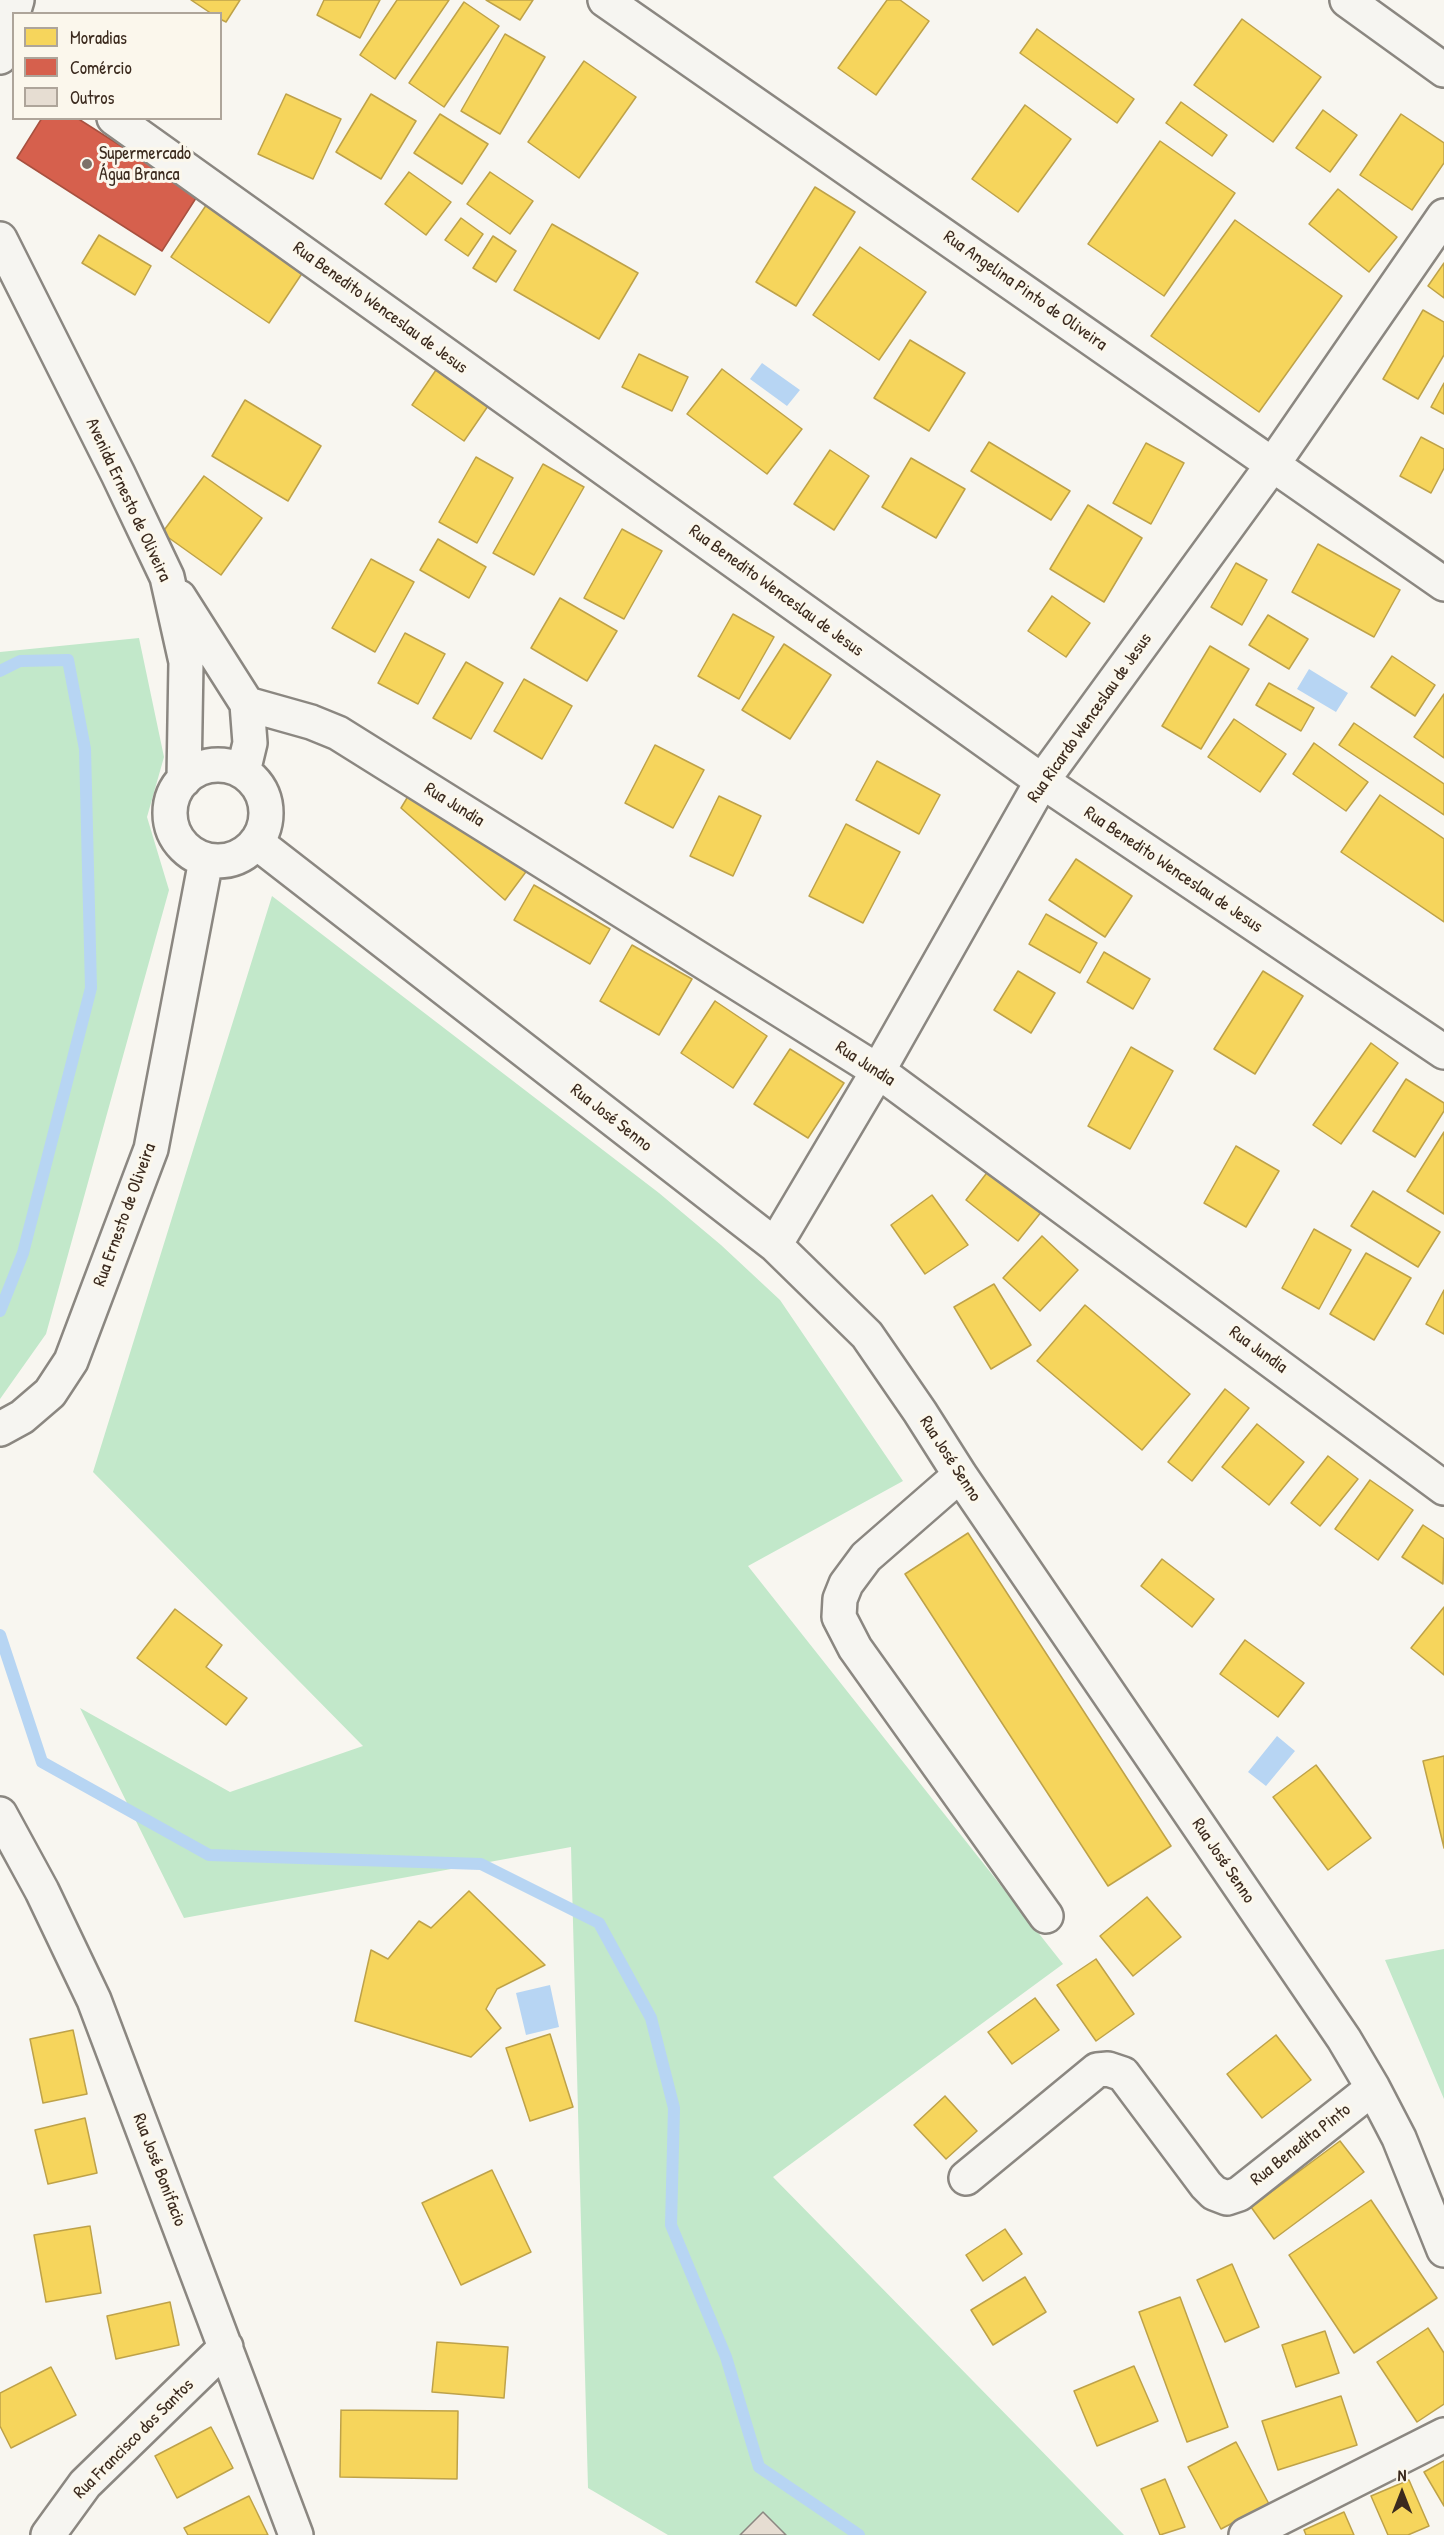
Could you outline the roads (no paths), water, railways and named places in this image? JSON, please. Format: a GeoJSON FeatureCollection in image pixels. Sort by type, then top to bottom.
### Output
{"type":"FeatureCollection","features":[{"type":"Feature","properties":{"kind":"street","name":"Rua Angelina Pinto de Oliveira"},"geometry":{"type":"LineString","coordinates":[[605,0],[1444,584]]}},
{"type":"Feature","properties":{"kind":"street"},"geometry":{"type":"LineString","coordinates":[[1347,0],[1444,70]]}},
{"type":"Feature","properties":{"kind":"street"},"geometry":{"type":"LineString","coordinates":[[6,48],[12,22]]}},
{"type":"Feature","properties":{"kind":"street","name":"Rua Benedito Wenceslau de Jesus"},"geometry":{"type":"LineString","coordinates":[[117,120],[1042,781],[1444,1052]]}},
{"type":"Feature","properties":{"kind":"street","name":"Rua Ricardo Wenceslau de Jesus"},"geometry":{"type":"LineString","coordinates":[[775,1245],[878,1071],[1042,781],[1273,464],[1444,216]]}},
{"type":"Feature","properties":{"kind":"street","name":"Avenida Ernesto de Oliveira"},"geometry":{"type":"LineString","coordinates":[[0,239],[167,577],[186,662],[184,780]]}},
{"type":"Feature","properties":{"kind":"street"},"geometry":{"type":"LineString","coordinates":[[167,577],[247,704],[250,743],[243,772]]}},
{"type":"Feature","properties":{"kind":"street","name":"Rua Jundia"},"geometry":{"type":"LineString","coordinates":[[247,704],[311,722],[338,733],[878,1071],[1444,1488]]}},
{"type":"Feature","properties":{"kind":"street"},"geometry":{"type":"LineString","coordinates":[[212,766],[228,766],[243,772],[255,782],[263,797],[266,812],[264,828],[256,842],[243,855],[225,861],[206,860],[190,853],[179,841],[171,826],[170,809],[175,793],[184,780],[197,770],[212,766]]}},
{"type":"Feature","properties":{"kind":"street","name":"Rua José Senno"},"geometry":{"type":"LineString","coordinates":[[256,842],[775,1245],[867,1335],[920,1412],[960,1476],[1344,2039],[1399,2138],[1444,2250]]}},
{"type":"Feature","properties":{"kind":"street","name":"Rua Ernesto de Oliveira"},"geometry":{"type":"LineString","coordinates":[[0,1429],[22,1418],[50,1393],[71,1361],[152,1149],[206,860]]}},
{"type":"Feature","properties":{"kind":"street"},"geometry":{"type":"LineString","coordinates":[[960,1476],[866,1557],[846,1584],[840,1599],[839,1617],[855,1648],[1046,1916]]}},
{"type":"Feature","properties":{"kind":"street","name":"Rua José Bonifacio"},"geometry":{"type":"LineString","coordinates":[[0,1814],[42,1891],[94,2000],[296,2535]]}},
{"type":"Feature","properties":{"kind":"street","name":"Rua Benedita Pinto"},"geometry":{"type":"LineString","coordinates":[[966,2178],[1088,2075],[1097,2070],[1108,2069],[1123,2074],[1206,2185],[1214,2193],[1227,2198],[1239,2194],[1373,2088]]}},
{"type":"Feature","properties":{"kind":"street","name":"Rua Francisco dos Santos"},"geometry":{"type":"LineString","coordinates":[[48,2535],[85,2484],[226,2347]]}},
{"type":"Feature","properties":{"kind":"street"},"geometry":{"type":"LineString","coordinates":[[1246,2535],[1444,2435]]}},
{"type":"Feature","properties":{"kind":"water"},"geometry":{"type":"Polygon","coordinates":[[[762,363],[800,390],[787,406],[750,379],[762,363]]]}},
{"type":"Feature","properties":{"kind":"water"},"geometry":{"type":"Polygon","coordinates":[[[1309,669],[1348,693],[1336,712],[1297,689],[1309,669]]]}},
{"type":"Feature","properties":{"kind":"water"},"geometry":{"type":"Polygon","coordinates":[[[1277,1736],[1295,1751],[1266,1786],[1248,1772],[1277,1736]]]}},
{"type":"Feature","properties":{"kind":"water"},"geometry":{"type":"Polygon","coordinates":[[[550,1985],[559,2027],[526,2035],[516,1993],[550,1985]]]}},
{"type":"Feature","properties":{"kind":"waterway"},"geometry":{"type":"LineString","coordinates":[[0,671],[20,661],[68,660],[85,749],[91,988],[23,1253],[0,1311]]}},
{"type":"Feature","properties":{"kind":"waterway"},"geometry":{"type":"LineString","coordinates":[[0,1635],[42,1762],[209,1855],[481,1864],[599,1923],[651,2018],[674,2108],[671,2225],[726,2357],[759,2467],[859,2535]]}},
{"type":"Feature","properties":{"kind":"place","name":"Supermercado Água Branca"},"geometry":{"type":"Point","coordinates":[87,164]}}]}
